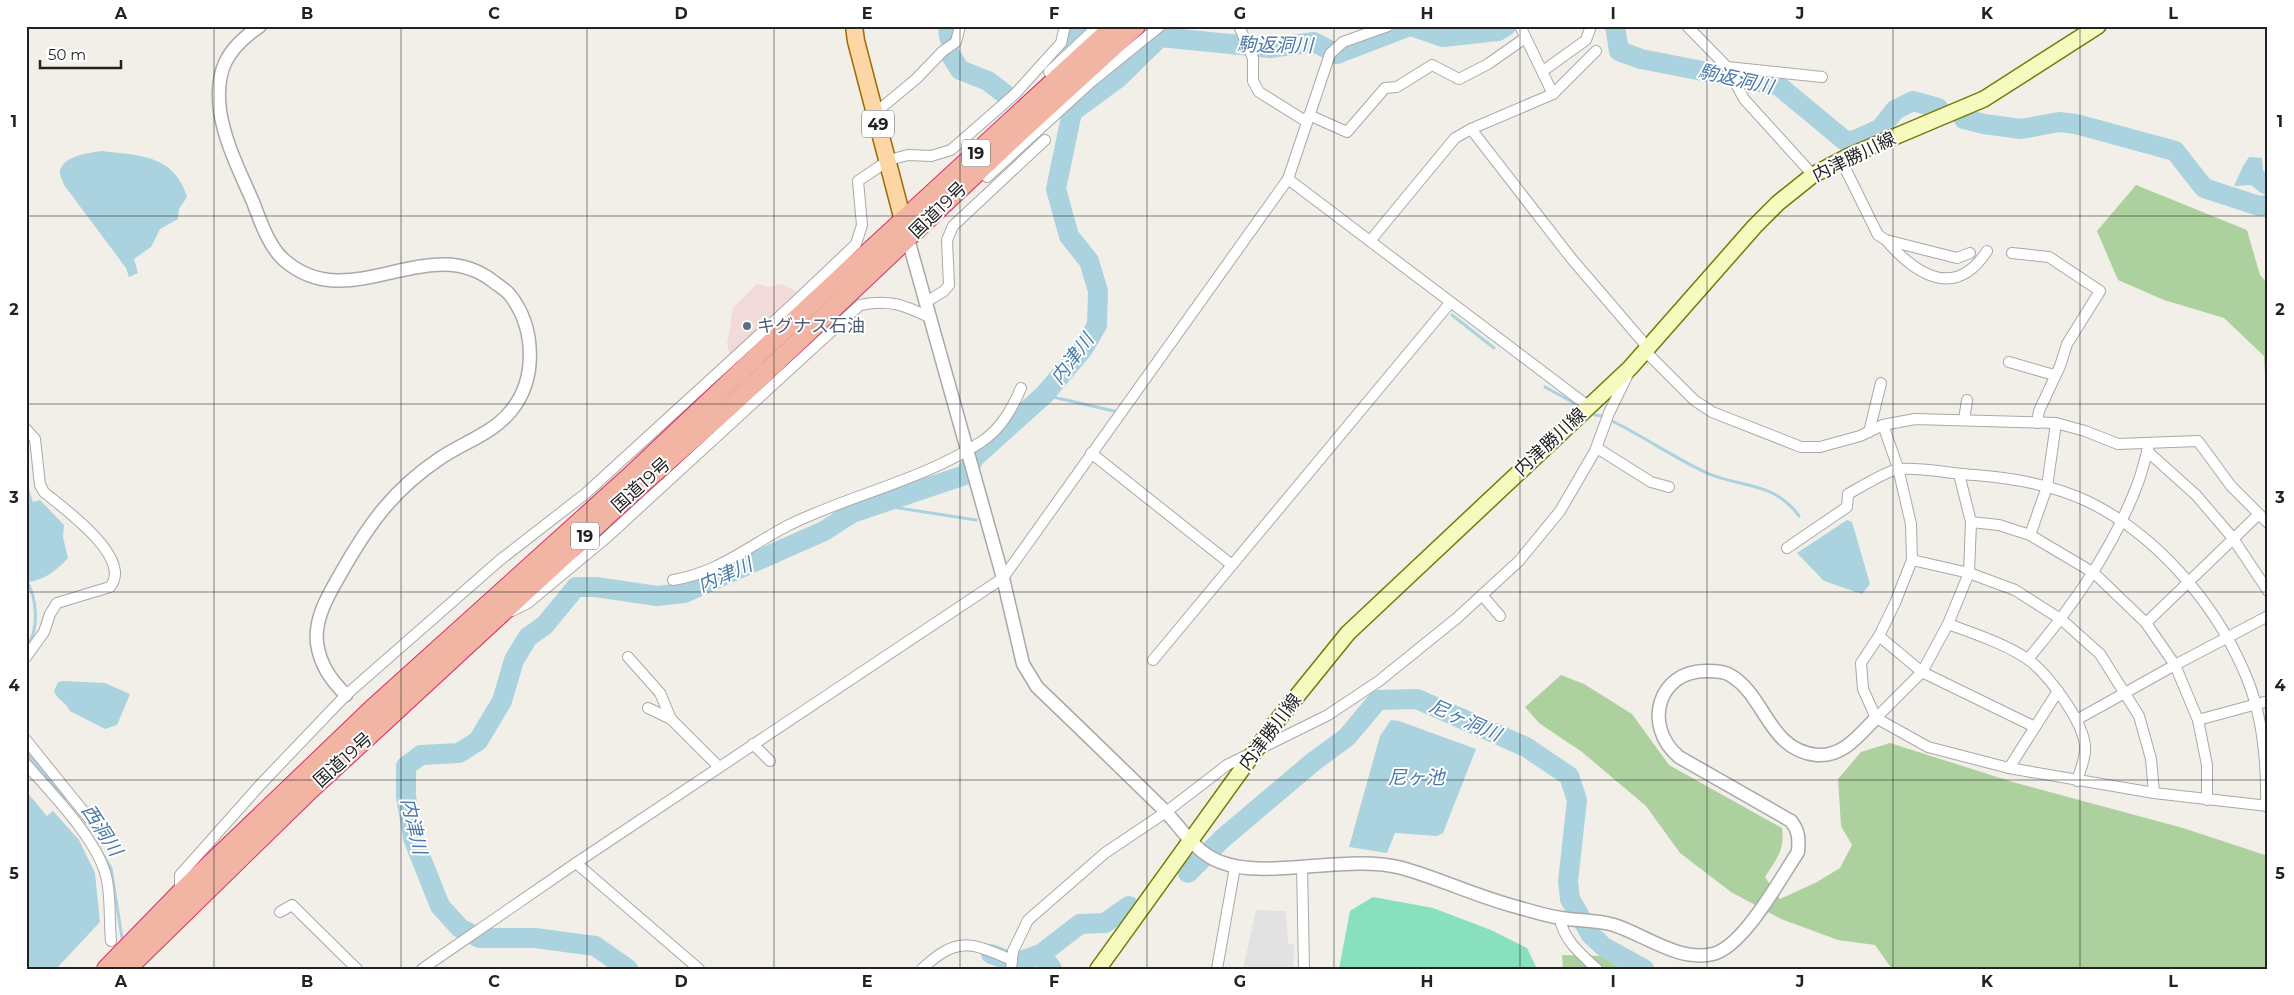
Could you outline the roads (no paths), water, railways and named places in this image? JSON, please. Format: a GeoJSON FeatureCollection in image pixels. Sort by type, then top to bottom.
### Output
{"type":"FeatureCollection","features":[{"type":"Feature","properties":{"kind":"highway","name":"国道19号"},"geometry":{"type":"LineString","coordinates":[[106,969],[180,893],[373,708],[629,477],[812,303],[903,222],[1049,78],[1109,32],[1136,26]]}},
{"type":"Feature","properties":{"kind":"highway","name":"国道19号"},"geometry":{"type":"LineString","coordinates":[[127,969],[306,794],[633,492],[737,399],[1048,108],[1109,32]]}},
{"type":"Feature","properties":{"kind":"main road","name":"49"},"geometry":{"type":"LineString","coordinates":[[854,26],[856,41],[889,160],[908,239]]}},
{"type":"Feature","properties":{"kind":"main road","name":"内津勝川線"},"geometry":{"type":"LineString","coordinates":[[1098,969],[1195,845],[1256,750],[1348,633],[1647,351],[1755,226],[1778,203],[1813,174],[1984,98],[2098,26]]}},
{"type":"Feature","properties":{"kind":"street"},"geometry":{"type":"LineString","coordinates":[[260,26],[248,34],[222,65],[218,86],[220,106],[228,142],[267,236],[282,259],[303,272],[325,280],[346,282],[374,278],[420,265],[441,263],[467,267],[486,275],[508,292],[519,309],[528,329],[529,368],[523,390],[511,411],[496,425],[439,459],[412,480],[385,506],[364,532],[326,599],[318,622],[317,643],[322,665],[333,682],[346,695]]}},
{"type":"Feature","properties":{"kind":"street"},"geometry":{"type":"LineString","coordinates":[[875,113],[956,42],[960,26]]}},
{"type":"Feature","properties":{"kind":"street"},"geometry":{"type":"LineString","coordinates":[[180,893],[180,875],[261,784],[346,695],[500,560],[585,494],[856,244],[862,225],[858,181],[889,160],[908,155],[931,156],[951,150],[1016,94],[1061,43],[1065,26]]}},
{"type":"Feature","properties":{"kind":"street"},"geometry":{"type":"LineString","coordinates":[[987,176],[1091,82],[1160,26]]}},
{"type":"Feature","properties":{"kind":"street"},"geometry":{"type":"LineString","coordinates":[[1240,26],[1253,58],[1253,81],[1259,92],[1308,119],[1347,132],[1385,88],[1397,87],[1432,65],[1459,79],[1488,64],[1525,38]]}},
{"type":"Feature","properties":{"kind":"street"},"geometry":{"type":"LineString","coordinates":[[422,969],[576,863],[1003,578],[1288,179],[1330,54],[1343,42],[1388,26]]}},
{"type":"Feature","properties":{"kind":"street"},"geometry":{"type":"LineString","coordinates":[[1520,26],[1553,94]]}},
{"type":"Feature","properties":{"kind":"street"},"geometry":{"type":"LineString","coordinates":[[1543,72],[1586,40],[1591,26]]}},
{"type":"Feature","properties":{"kind":"street"},"geometry":{"type":"LineString","coordinates":[[1687,26],[1727,67],[1744,99],[1813,174]]}},
{"type":"Feature","properties":{"kind":"street"},"geometry":{"type":"LineString","coordinates":[[1370,241],[1455,138],[1471,129],[1553,94],[1596,51]]}},
{"type":"Feature","properties":{"kind":"street"},"geometry":{"type":"LineString","coordinates":[[1727,67],[1822,77]]}},
{"type":"Feature","properties":{"kind":"street"},"geometry":{"type":"LineString","coordinates":[[1471,129],[1571,258],[1647,351],[1694,400],[1712,412],[1801,447],[1820,447],[1868,432],[1883,425],[1915,419],[2056,423],[2085,431],[2118,444],[2148,448],[2198,441],[2231,486],[2268,523]]}},
{"type":"Feature","properties":{"kind":"street"},"geometry":{"type":"LineString","coordinates":[[926,302],[944,291],[949,285],[947,240],[954,226],[1045,140]]}},
{"type":"Feature","properties":{"kind":"street"},"geometry":{"type":"LineString","coordinates":[[1841,160],[1878,235],[1886,240],[1957,258],[1970,254]]}},
{"type":"Feature","properties":{"kind":"street"},"geometry":{"type":"LineString","coordinates":[[1288,179],[1588,406]]}},
{"type":"Feature","properties":{"kind":"street"},"geometry":{"type":"LineString","coordinates":[[908,239],[1003,578],[1024,664],[1037,686],[1166,812],[1195,845],[1211,858],[1235,867],[1253,869],[1350,862],[1387,864],[1504,903],[1560,918],[1596,921],[1626,929],[1685,954],[1714,954],[1728,946],[1744,932],[1798,852],[1798,834],[1791,821],[1670,750],[1658,727],[1658,715],[1667,690],[1678,679],[1690,673],[1702,670],[1728,674],[1744,686],[1779,735],[1790,746],[1818,755],[1845,749],[1922,672],[1948,624],[1969,573],[1971,522],[1959,474]]}},
{"type":"Feature","properties":{"kind":"street"},"geometry":{"type":"LineString","coordinates":[[1886,240],[1901,258],[1923,274],[1936,278],[1949,278],[1972,269],[1987,251]]}},
{"type":"Feature","properties":{"kind":"street"},"geometry":{"type":"LineString","coordinates":[[2012,253],[2049,257],[2100,291],[2067,344],[2060,366],[2054,375],[2039,411],[2037,422]]}},
{"type":"Feature","properties":{"kind":"street"},"geometry":{"type":"LineString","coordinates":[[494,620],[528,603],[605,540],[860,305],[877,301],[893,302],[930,318]]}},
{"type":"Feature","properties":{"kind":"street"},"geometry":{"type":"LineString","coordinates":[[1153,660],[1450,303]]}},
{"type":"Feature","properties":{"kind":"street"},"geometry":{"type":"LineString","coordinates":[[2009,362],[2054,375]]}},
{"type":"Feature","properties":{"kind":"street"},"geometry":{"type":"LineString","coordinates":[[922,969],[942,951],[963,944],[986,948],[1011,964],[1013,951],[1028,920],[1105,853],[1166,812],[1228,765],[1328,715],[1379,681],[1482,595],[1520,561],[1560,511],[1597,448],[1609,413],[1630,368]]}},
{"type":"Feature","properties":{"kind":"street"},"geometry":{"type":"LineString","coordinates":[[1868,432],[1881,383]]}},
{"type":"Feature","properties":{"kind":"street"},"geometry":{"type":"LineString","coordinates":[[673,580],[711,571],[790,525],[868,493],[914,478],[982,442],[1001,425],[1014,406],[1021,388]]}},
{"type":"Feature","properties":{"kind":"street"},"geometry":{"type":"LineString","coordinates":[[1964,420],[1967,400]]}},
{"type":"Feature","properties":{"kind":"street"},"geometry":{"type":"LineString","coordinates":[[2030,535],[2047,487],[2056,423]]}},
{"type":"Feature","properties":{"kind":"street"},"geometry":{"type":"LineString","coordinates":[[1787,548],[1847,507],[1848,494],[1898,468],[2007,478],[2047,487],[2088,502],[2121,522],[2160,551],[2208,608],[2226,637],[2244,669],[2263,736],[2267,806],[2207,800],[2077,781],[2009,768],[1928,748],[1876,718],[1863,688],[1861,663],[1879,636],[1895,603],[1912,560],[1911,524],[1898,468],[1883,425]]}},
{"type":"Feature","properties":{"kind":"street"},"geometry":{"type":"LineString","coordinates":[[26,428],[34,439],[40,485],[44,492],[82,523],[105,549],[112,560],[115,581],[110,587],[57,604],[50,614],[44,632],[26,657]]}},
{"type":"Feature","properties":{"kind":"street"},"geometry":{"type":"LineString","coordinates":[[1597,448],[1651,482],[1668,487]]}},
{"type":"Feature","properties":{"kind":"street"},"geometry":{"type":"LineString","coordinates":[[2028,659],[2062,620],[2094,573],[2137,487],[2148,448]]}},
{"type":"Feature","properties":{"kind":"street"},"geometry":{"type":"LineString","coordinates":[[2148,448],[2196,495],[2232,537],[2268,591]]}},
{"type":"Feature","properties":{"kind":"street"},"geometry":{"type":"LineString","coordinates":[[1091,453],[1232,565]]}},
{"type":"Feature","properties":{"kind":"street"},"geometry":{"type":"LineString","coordinates":[[2146,623],[2188,584],[2232,537],[2258,514]]}},
{"type":"Feature","properties":{"kind":"street"},"geometry":{"type":"LineString","coordinates":[[1971,522],[1999,526],[2030,535],[2094,573],[2146,623],[2175,665],[2198,720],[2207,765],[2207,800]]}},
{"type":"Feature","properties":{"kind":"street"},"geometry":{"type":"LineString","coordinates":[[1912,560],[1969,573],[2015,590],[2062,620],[2100,654],[2140,716],[2151,759],[2154,792]]}},
{"type":"Feature","properties":{"kind":"street"},"geometry":{"type":"LineString","coordinates":[[1482,595],[1500,616]]}},
{"type":"Feature","properties":{"kind":"street"},"geometry":{"type":"LineString","coordinates":[[2078,719],[2226,637],[2268,616]]}},
{"type":"Feature","properties":{"kind":"street"},"geometry":{"type":"LineString","coordinates":[[1948,624],[2000,644],[2028,659],[2058,691],[2078,719],[2086,747],[2077,781]]}},
{"type":"Feature","properties":{"kind":"street"},"geometry":{"type":"LineString","coordinates":[[1879,636],[1922,672],[2035,728]]}},
{"type":"Feature","properties":{"kind":"street"},"geometry":{"type":"LineString","coordinates":[[628,657],[660,693],[671,719]]}},
{"type":"Feature","properties":{"kind":"street"},"geometry":{"type":"LineString","coordinates":[[2009,768],[2058,691]]}},
{"type":"Feature","properties":{"kind":"street"},"geometry":{"type":"LineString","coordinates":[[2198,720],[2268,702]]}},
{"type":"Feature","properties":{"kind":"street"},"geometry":{"type":"LineString","coordinates":[[648,708],[671,719],[719,767]]}},
{"type":"Feature","properties":{"kind":"street"},"geometry":{"type":"LineString","coordinates":[[26,740],[92,822]]}},
{"type":"Feature","properties":{"kind":"street"},"geometry":{"type":"LineString","coordinates":[[753,744],[770,761]]}},
{"type":"Feature","properties":{"kind":"street"},"geometry":{"type":"LineString","coordinates":[[26,764],[92,844],[107,877],[111,941]]}},
{"type":"Feature","properties":{"kind":"street"},"geometry":{"type":"LineString","coordinates":[[576,863],[700,969]]}},
{"type":"Feature","properties":{"kind":"street"},"geometry":{"type":"LineString","coordinates":[[1302,866],[1304,969]]}},
{"type":"Feature","properties":{"kind":"street"},"geometry":{"type":"LineString","coordinates":[[1218,969],[1235,867]]}},
{"type":"Feature","properties":{"kind":"street"},"geometry":{"type":"LineString","coordinates":[[280,912],[292,905],[357,969]]}},
{"type":"Feature","properties":{"kind":"street"},"geometry":{"type":"LineString","coordinates":[[1560,918],[1561,926],[1569,941],[1597,969]]}},
{"type":"Feature","properties":{"kind":"water"},"geometry":{"type":"Polygon","coordinates":[[[101,151],[142,156],[165,165],[181,183],[187,197],[179,209],[178,219],[160,229],[151,247],[134,259],[138,273],[129,277],[126,268],[64,185],[60,174],[61,167],[70,159],[83,154],[101,151]]]}},
{"type":"Feature","properties":{"kind":"water"},"geometry":{"type":"Polygon","coordinates":[[[2249,157],[2262,158],[2263,170],[2268,175],[2268,195],[2261,193],[2251,185],[2234,186],[2249,157]]]}},
{"type":"Feature","properties":{"kind":"water"},"geometry":{"type":"Polygon","coordinates":[[[26,475],[33,502],[40,500],[64,525],[63,537],[68,558],[50,574],[28,582],[26,475]]]}},
{"type":"Feature","properties":{"kind":"water"},"geometry":{"type":"Polygon","coordinates":[[[1847,520],[1852,522],[1870,584],[1862,594],[1824,581],[1797,553],[1847,520]]]}},
{"type":"Feature","properties":{"kind":"water"},"geometry":{"type":"Polygon","coordinates":[[[58,682],[105,683],[130,694],[117,725],[105,729],[70,711],[54,691],[58,682]]]}},
{"type":"Feature","properties":{"kind":"water","name":"尼ヶ池"},"geometry":{"type":"Polygon","coordinates":[[[1391,720],[1399,721],[1476,749],[1443,833],[1437,836],[1395,833],[1387,853],[1349,847],[1380,736],[1391,720]]]}},
{"type":"Feature","properties":{"kind":"water"},"geometry":{"type":"Polygon","coordinates":[[[26,791],[47,816],[53,811],[79,840],[95,873],[100,922],[56,969],[26,969],[26,791]]]}},
{"type":"Feature","properties":{"kind":"waterway"},"geometry":{"type":"LineString","coordinates":[[948,26],[949,37]]}},
{"type":"Feature","properties":{"kind":"waterway","name":"内津川"},"geometry":{"type":"LineString","coordinates":[[628,969],[595,946],[535,938],[479,938],[460,928],[440,906],[413,838],[406,796],[406,766],[421,755],[459,753],[478,741],[502,701],[514,660],[528,637],[545,625],[576,587],[596,587],[657,596],[684,593],[824,531],[852,513],[965,475],[975,457],[1044,395],[1083,349],[1097,325],[1098,291],[1089,261],[1069,236],[1056,189],[1072,112],[1073,35],[1076,26]]}},
{"type":"Feature","properties":{"kind":"waterway","name":"駒返洞川"},"geometry":{"type":"LineString","coordinates":[[1072,112],[1117,79],[1160,37],[1270,48],[1314,42],[1337,54],[1410,26]]}},
{"type":"Feature","properties":{"kind":"waterway","name":"駒返洞川"},"geometry":{"type":"LineString","coordinates":[[1411,26],[1443,37],[1498,31],[1506,26]]}},
{"type":"Feature","properties":{"kind":"waterway","name":"駒返洞川"},"geometry":{"type":"LineString","coordinates":[[1615,26],[1619,51],[1641,59],[1779,86],[1844,140],[1853,141],[1880,129],[1895,110],[1913,101],[1938,108]]}},
{"type":"Feature","properties":{"kind":"waterway"},"geometry":{"type":"LineString","coordinates":[[950,54],[960,70],[988,81],[1006,95]]}},
{"type":"Feature","properties":{"kind":"waterway","name":"駒返洞川"},"geometry":{"type":"LineString","coordinates":[[1964,119],[2021,129],[2059,122],[2076,124],[2175,151],[2204,188],[2259,206],[2268,205]]}},
{"type":"Feature","properties":{"kind":"waterway"},"geometry":{"type":"LineString","coordinates":[[1452,315],[1494,348]]}},
{"type":"Feature","properties":{"kind":"waterway"},"geometry":{"type":"LineString","coordinates":[[1545,387],[1574,403]]}},
{"type":"Feature","properties":{"kind":"waterway"},"geometry":{"type":"LineString","coordinates":[[1044,395],[1114,411]]}},
{"type":"Feature","properties":{"kind":"waterway"},"geometry":{"type":"LineString","coordinates":[[1595,415],[1603,416]]}},
{"type":"Feature","properties":{"kind":"waterway"},"geometry":{"type":"LineString","coordinates":[[1612,421],[1707,473],[1768,491],[1789,505],[1799,516]]}},
{"type":"Feature","properties":{"kind":"waterway"},"geometry":{"type":"LineString","coordinates":[[873,504],[976,520]]}},
{"type":"Feature","properties":{"kind":"waterway","name":"西洞川"},"geometry":{"type":"LineString","coordinates":[[26,580],[35,604],[35,623],[26,647]]}},
{"type":"Feature","properties":{"kind":"waterway","name":"尼ヶ洞川"},"geometry":{"type":"LineString","coordinates":[[1188,873],[1222,839],[1313,762],[1347,737],[1378,700],[1417,699],[1526,747],[1569,776],[1577,800],[1568,882],[1570,899],[1591,935],[1604,947],[1644,969]]}},
{"type":"Feature","properties":{"kind":"waterway","name":"西洞川"},"geometry":{"type":"LineString","coordinates":[[26,752],[65,800]]}},
{"type":"Feature","properties":{"kind":"waterway","name":"西洞川"},"geometry":{"type":"LineString","coordinates":[[87,829],[111,868],[122,938]]}},
{"type":"Feature","properties":{"kind":"waterway","name":"尼ヶ洞川"},"geometry":{"type":"LineString","coordinates":[[991,954],[1015,963],[1041,954],[1080,924],[1105,923],[1129,906]]}},
{"type":"Feature","properties":{"kind":"waterway"},"geometry":{"type":"LineString","coordinates":[[1041,954],[1052,969]]}},
{"type":"Feature","properties":{"kind":"place","name":"キグナス石油"},"geometry":{"type":"Point","coordinates":[747,326]}}]}
